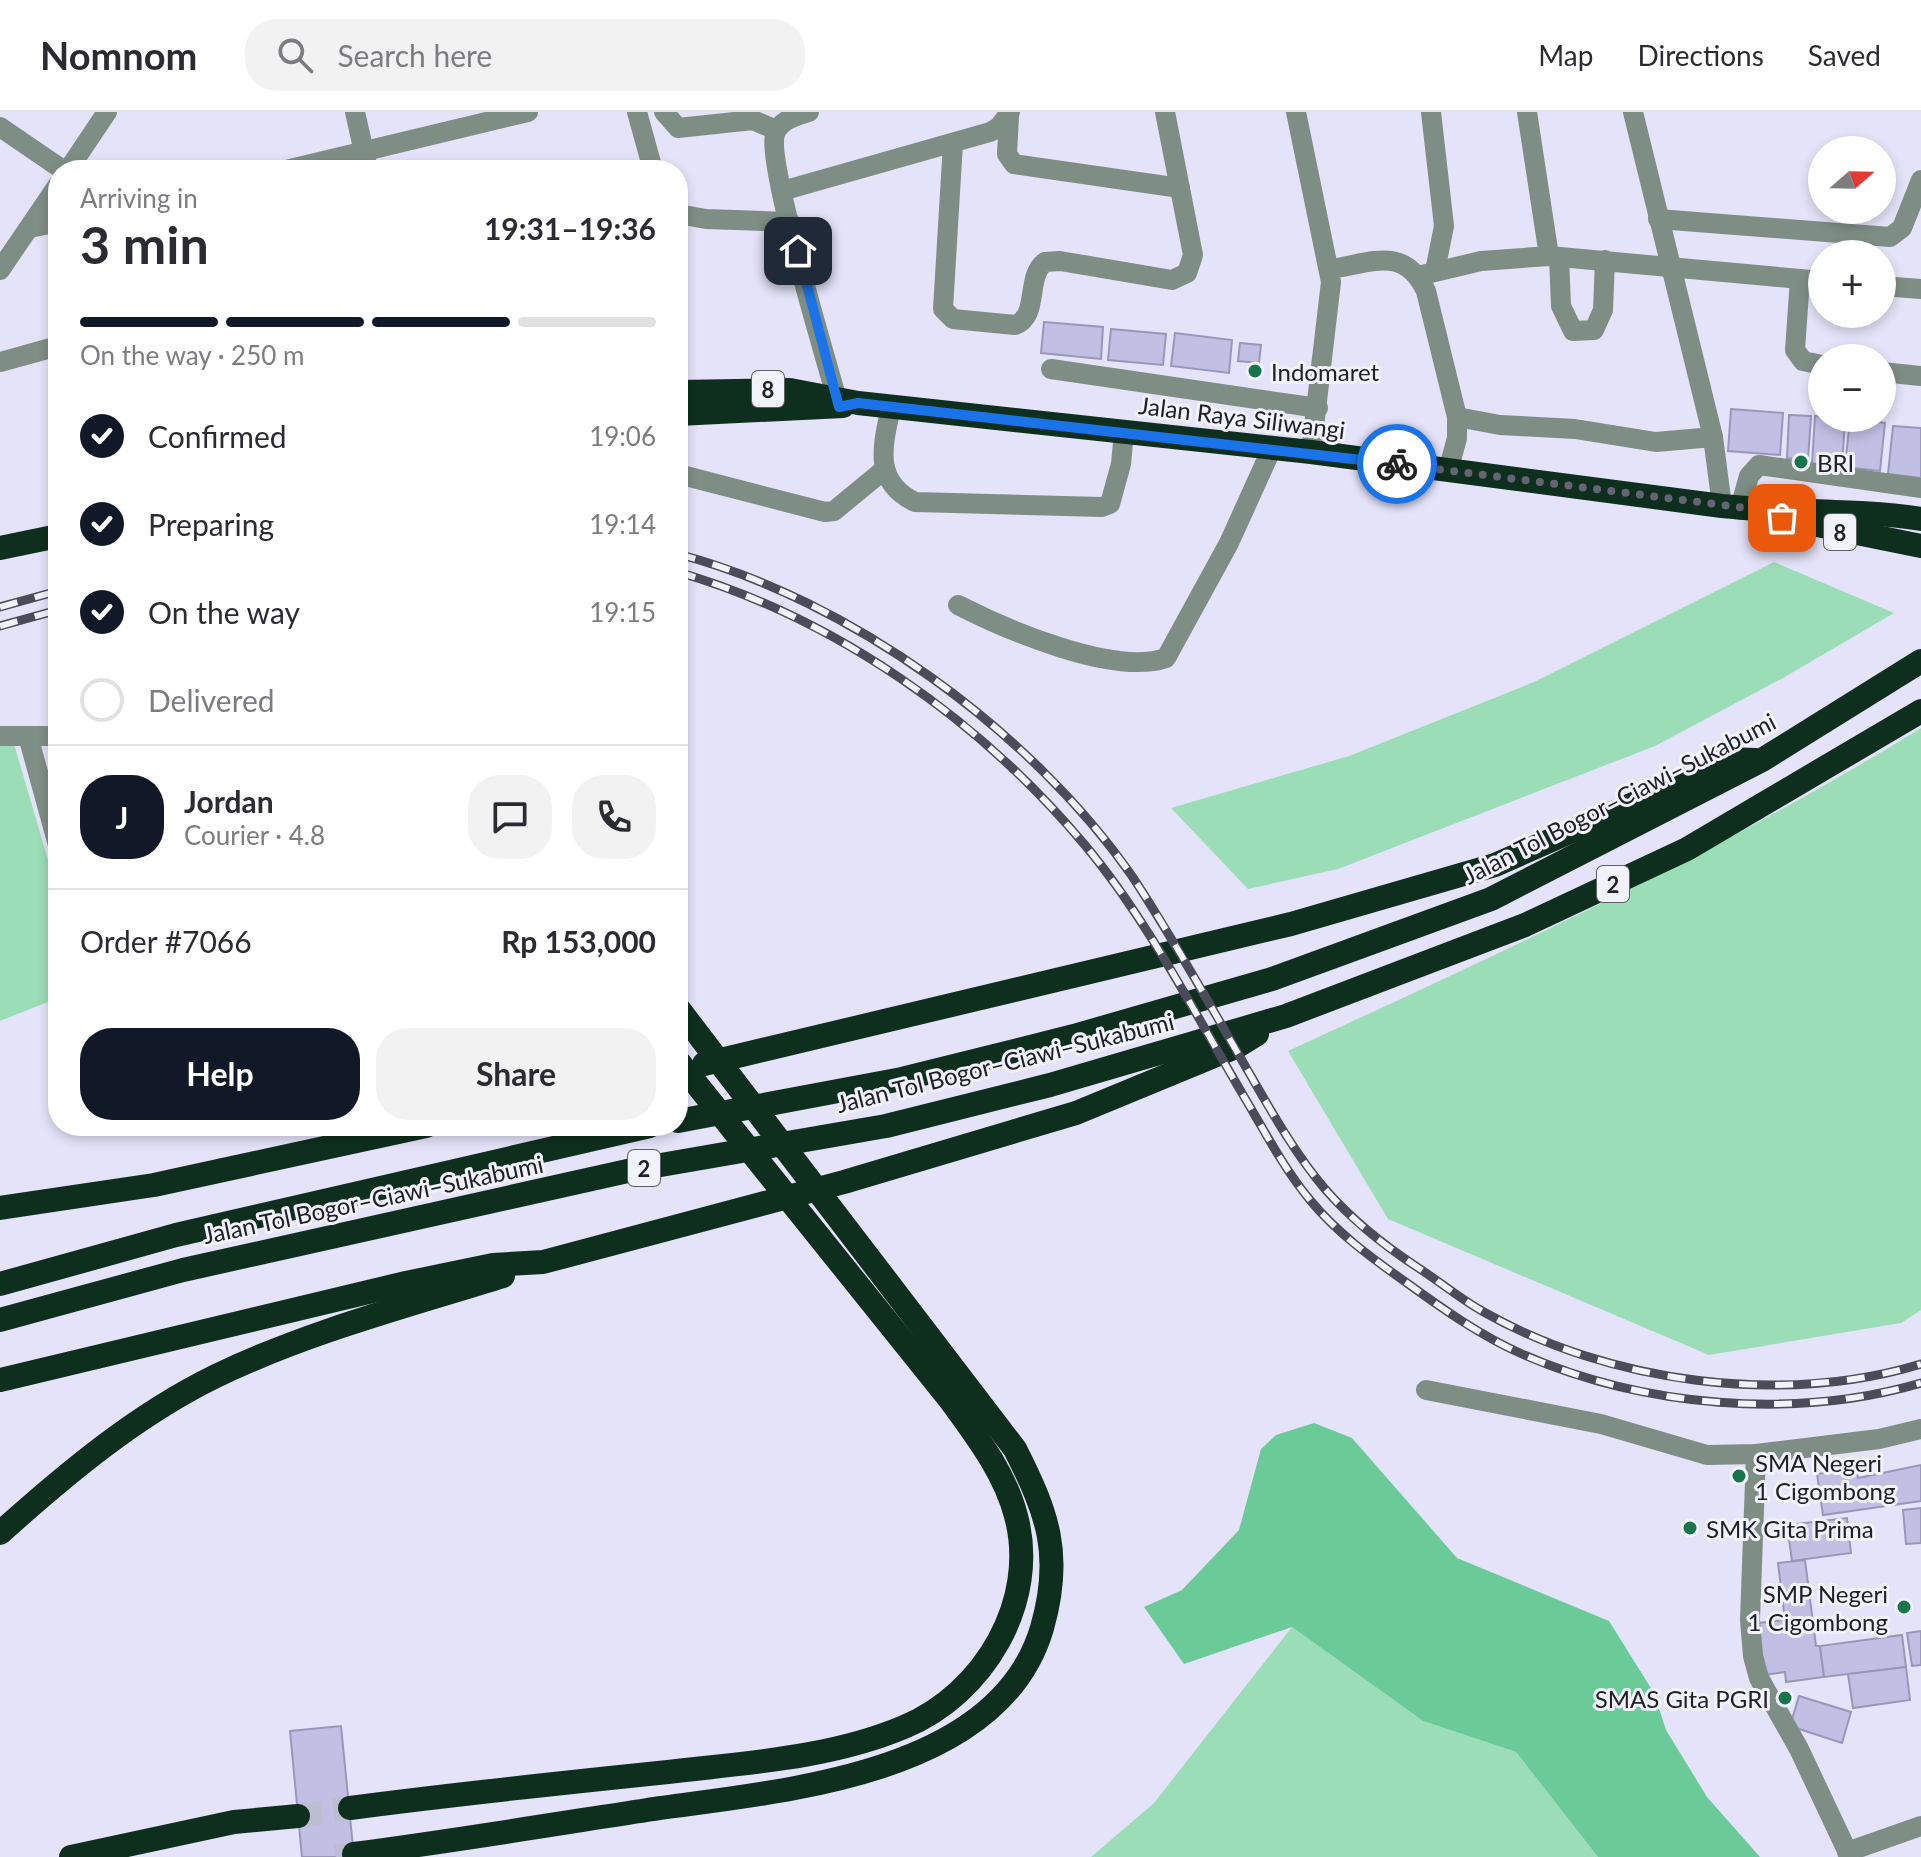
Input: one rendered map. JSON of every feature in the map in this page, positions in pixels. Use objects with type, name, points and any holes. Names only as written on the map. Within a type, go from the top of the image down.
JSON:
[{"type":"highway","name":"Jalan Raya Siliwangi","points":[[688,392],[753,389],[844,402],[1311,452],[1742,508],[1823,509],[1921,519]]},
{"type":"highway","name":"Jalan Raya Siliwangi","points":[[688,413],[844,402]]},
{"type":"highway","name":"Jalan Raya Siliwangi","points":[[1742,508],[1798,523],[1921,546]]},
{"type":"highway","points":[[0,548],[48,538]]},
{"type":"highway","name":"Jalan Tol Bogor–Ciawi–Sukabumi","points":[[688,1119],[902,1079],[1074,1036],[1272,979],[1491,899],[1762,760],[1921,661]]},
{"type":"highway","name":"Jalan Tol Bogor–Ciawi–Sukabumi","points":[[0,1320],[183,1270],[617,1174],[886,1126],[1050,1085],[1286,1016],[1525,925],[1687,849],[1921,711]]},
{"type":"highway","points":[[688,1069],[1291,924],[1495,865],[1727,759],[1762,760]]},
{"type":"highway","points":[[0,1533],[69,1471],[145,1418],[214,1377],[301,1340],[418,1305],[543,1262],[829,1187],[1076,1113],[1236,1047],[1286,1016]]},
{"type":"highway","points":[[354,1854],[758,1793],[864,1771],[929,1750],[976,1723],[1019,1679],[1038,1643],[1051,1597],[1052,1551],[1042,1504],[1015,1449],[688,1021]]},
{"type":"highway","points":[[350,1808],[761,1761],[852,1743],[906,1727],[949,1700],[983,1667],[1006,1630],[1019,1591],[1021,1552],[1017,1518],[1008,1492],[975,1435],[688,1074]]},
{"type":"highway","points":[[3,1209],[154,1185],[380,1136]]},
{"type":"highway","name":"Jalan Tol Bogor–Ciawi–Sukabumi","points":[[0,1284],[176,1235],[607,1136]]},
{"type":"highway","points":[[0,1380],[420,1280],[493,1265],[543,1262]]},
{"type":"highway","points":[[71,1857],[234,1822],[298,1816]]},
{"type":"street","points":[[73,160],[107,112]]},
{"type":"street","points":[[355,112],[366,160]]},
{"type":"street","points":[[369,160],[528,112]]},
{"type":"street","points":[[637,112],[650,160]]},
{"type":"street","points":[[664,112],[678,128],[753,120],[776,130]]},
{"type":"street","points":[[809,112],[787,120],[776,130],[773,144],[790,222],[844,402]]},
{"type":"street","points":[[953,143],[943,309],[949,317],[1005,326],[1022,323],[1038,270],[1052,260],[1163,280],[1183,277],[1191,268],[1193,255],[1165,112]]},
{"type":"street","points":[[1296,112],[1330,269],[1331,296],[1311,452]]},
{"type":"street","points":[[1431,112],[1444,226],[1426,273],[1426,291],[1457,417],[1457,438],[1448,471]]},
{"type":"street","points":[[1527,112],[1563,317],[1573,331],[1582,333],[1594,330],[1601,319],[1605,260]]},
{"type":"street","points":[[1633,112],[1713,437],[1742,508]]},
{"type":"street","points":[[782,191],[995,129],[1009,114]]},
{"type":"street","points":[[1009,114],[1007,154],[1014,164],[1180,188]]},
{"type":"street","points":[[0,127],[51,160]]},
{"type":"street","points":[[1658,219],[1890,237],[1902,228],[1921,180]]},
{"type":"street","points":[[0,270],[48,200]]},
{"type":"street","points":[[688,216],[790,222]]},
{"type":"street","points":[[30,228],[48,224]]},
{"type":"street","points":[[1330,269],[1394,261],[1426,273],[1501,258],[1554,256],[1671,270],[1808,280]]},
{"type":"street","points":[[1800,279],[1795,350],[1803,361],[1808,362]]},
{"type":"street","points":[[1896,287],[1921,289]]},
{"type":"street","points":[[0,362],[48,349]]},
{"type":"street","points":[[1051,369],[1318,408]]},
{"type":"street","points":[[1896,373],[1921,376]]},
{"type":"street","points":[[891,407],[884,439],[885,469],[899,494],[915,502],[1094,509],[1110,504],[1115,491],[1124,432]]},
{"type":"street","points":[[1457,417],[1500,425],[1575,429],[1656,442],[1713,437]]},
{"type":"street","points":[[958,605],[1045,640],[1109,660],[1139,663],[1166,658],[1229,543],[1272,448]]},
{"type":"street","points":[[1742,508],[1749,476],[1759,465],[1921,488]]},
{"type":"street","points":[[688,477],[825,512],[834,511],[885,469]]},
{"type":"street","points":[[0,736],[48,736]]},
{"type":"street","points":[[28,736],[48,809]]},
{"type":"street","points":[[1426,1390],[1601,1424],[1707,1455],[1756,1454],[1879,1439],[1921,1429]]},
{"type":"street","points":[[1756,1454],[1750,1620],[1753,1656],[1759,1678],[1799,1749],[1849,1854],[1921,1826]]},
{"type":"green space","points":[[1774,562],[1894,613],[1783,678],[1655,746],[1338,869],[1248,889],[1171,808],[1349,756],[1534,682]]},
{"type":"green space","points":[[1921,728],[1921,1310],[1901,1323],[1709,1355],[1388,1219],[1288,1051],[1530,938],[1689,859],[1845,774]]},
{"type":"green space","points":[[14,744],[48,860],[48,1002],[0,1021],[0,746]]},
{"type":"green space","points":[[1314,1423],[1352,1438],[1457,1558],[1609,1621],[1654,1693],[1666,1730],[1707,1797],[1760,1857],[1598,1857],[1516,1752],[1423,1721],[1292,1627],[1184,1664],[1144,1607],[1182,1590],[1239,1530],[1261,1449],[1276,1435]]},
{"type":"green space","points":[[1292,1627],[1423,1721],[1516,1752],[1598,1857],[1091,1857],[1154,1803]]},
{"type":"building","points":[[1044,322],[1103,327],[1101,359],[1041,353]]},
{"type":"building","points":[[1111,329],[1166,334],[1163,365],[1108,360]]},
{"type":"building","points":[[1175,333],[1232,340],[1229,373],[1171,366]]},
{"type":"building","points":[[1240,343],[1261,345],[1259,363],[1238,361]]},
{"type":"building","points":[[1731,409],[1783,413],[1780,455],[1728,451]]},
{"type":"building","points":[[1789,415],[1808,416],[1808,459],[1787,458]]},
{"type":"building","points":[[1896,426],[1921,428],[1921,478],[1888,474],[1892,432],[1896,432]]},
{"type":"building","points":[[1814,432],[1844,432],[1842,468],[1812,465]]},
{"type":"building","points":[[1849,432],[1884,432],[1880,471],[1845,467]]},
{"type":"building","points":[[1921,1465],[1921,1501],[1823,1515],[1817,1474],[1856,1468],[1858,1478]]},
{"type":"building","points":[[1921,1508],[1921,1543],[1906,1544],[1903,1510]]},
{"type":"building","points":[[1847,1518],[1851,1553],[1792,1561],[1787,1525]]},
{"type":"building","points":[[1805,1560],[1816,1646],[1820,1646],[1824,1677],[1786,1682],[1785,1672],[1764,1675],[1758,1623],[1785,1620],[1778,1563]]},
{"type":"building","points":[[1921,1631],[1921,1665],[1912,1666],[1907,1633]]},
{"type":"building","points":[[1902,1635],[1906,1667],[1824,1677],[1820,1646]]},
{"type":"building","points":[[1906,1667],[1910,1700],[1853,1708],[1848,1674]]},
{"type":"building","points":[[1799,1696],[1851,1712],[1842,1743],[1790,1726]]},
{"type":"building","points":[[341,1726],[354,1857],[302,1857],[290,1731]]},
{"type":"tunnel","points":[[298,1816],[350,1808]]},
{"type":"tunnel","points":[[336,1857],[354,1854]]},
{"type":"railway","points":[[688,557],[742,575],[807,603],[870,637],[989,722],[1042,771],[1091,822],[1132,876],[1280,1125],[1313,1174],[1368,1231],[1465,1301],[1531,1336],[1584,1356],[1697,1380],[1754,1385],[1811,1384],[1867,1377],[1921,1364]]},
{"type":"railway","points":[[688,575],[793,616],[848,645],[951,715],[1043,798],[1084,844],[1129,904],[1170,968],[1276,1152],[1310,1200],[1356,1245],[1463,1322],[1507,1347],[1569,1372],[1668,1396],[1719,1402],[1822,1402],[1872,1395],[1921,1383]]},
{"type":"railway","points":[[0,607],[48,594]]},
{"type":"railway","points":[[0,626],[48,613]]},
{"type":"way so far","points":[[1397,464],[1762,510],[1782,518]]},
{"type":"place","name":"Indomaret","points":[[1255,371]]},
{"type":"place","name":"BRI","points":[[1801,462]]},
{"type":"place","name":"SMA Negeri 1 Cigombong","points":[[1739,1476]]},
{"type":"place","name":"SMK Gita Prima","points":[[1690,1528]]},
{"type":"place","name":"SMP Negeri 1 Cigombong","points":[[1904,1607]]},
{"type":"place","name":"SMAS Gita PGRI","points":[[1785,1698]]},
{"type":"route","points":[[798,251],[839,407],[858,403],[1397,464]]}]
